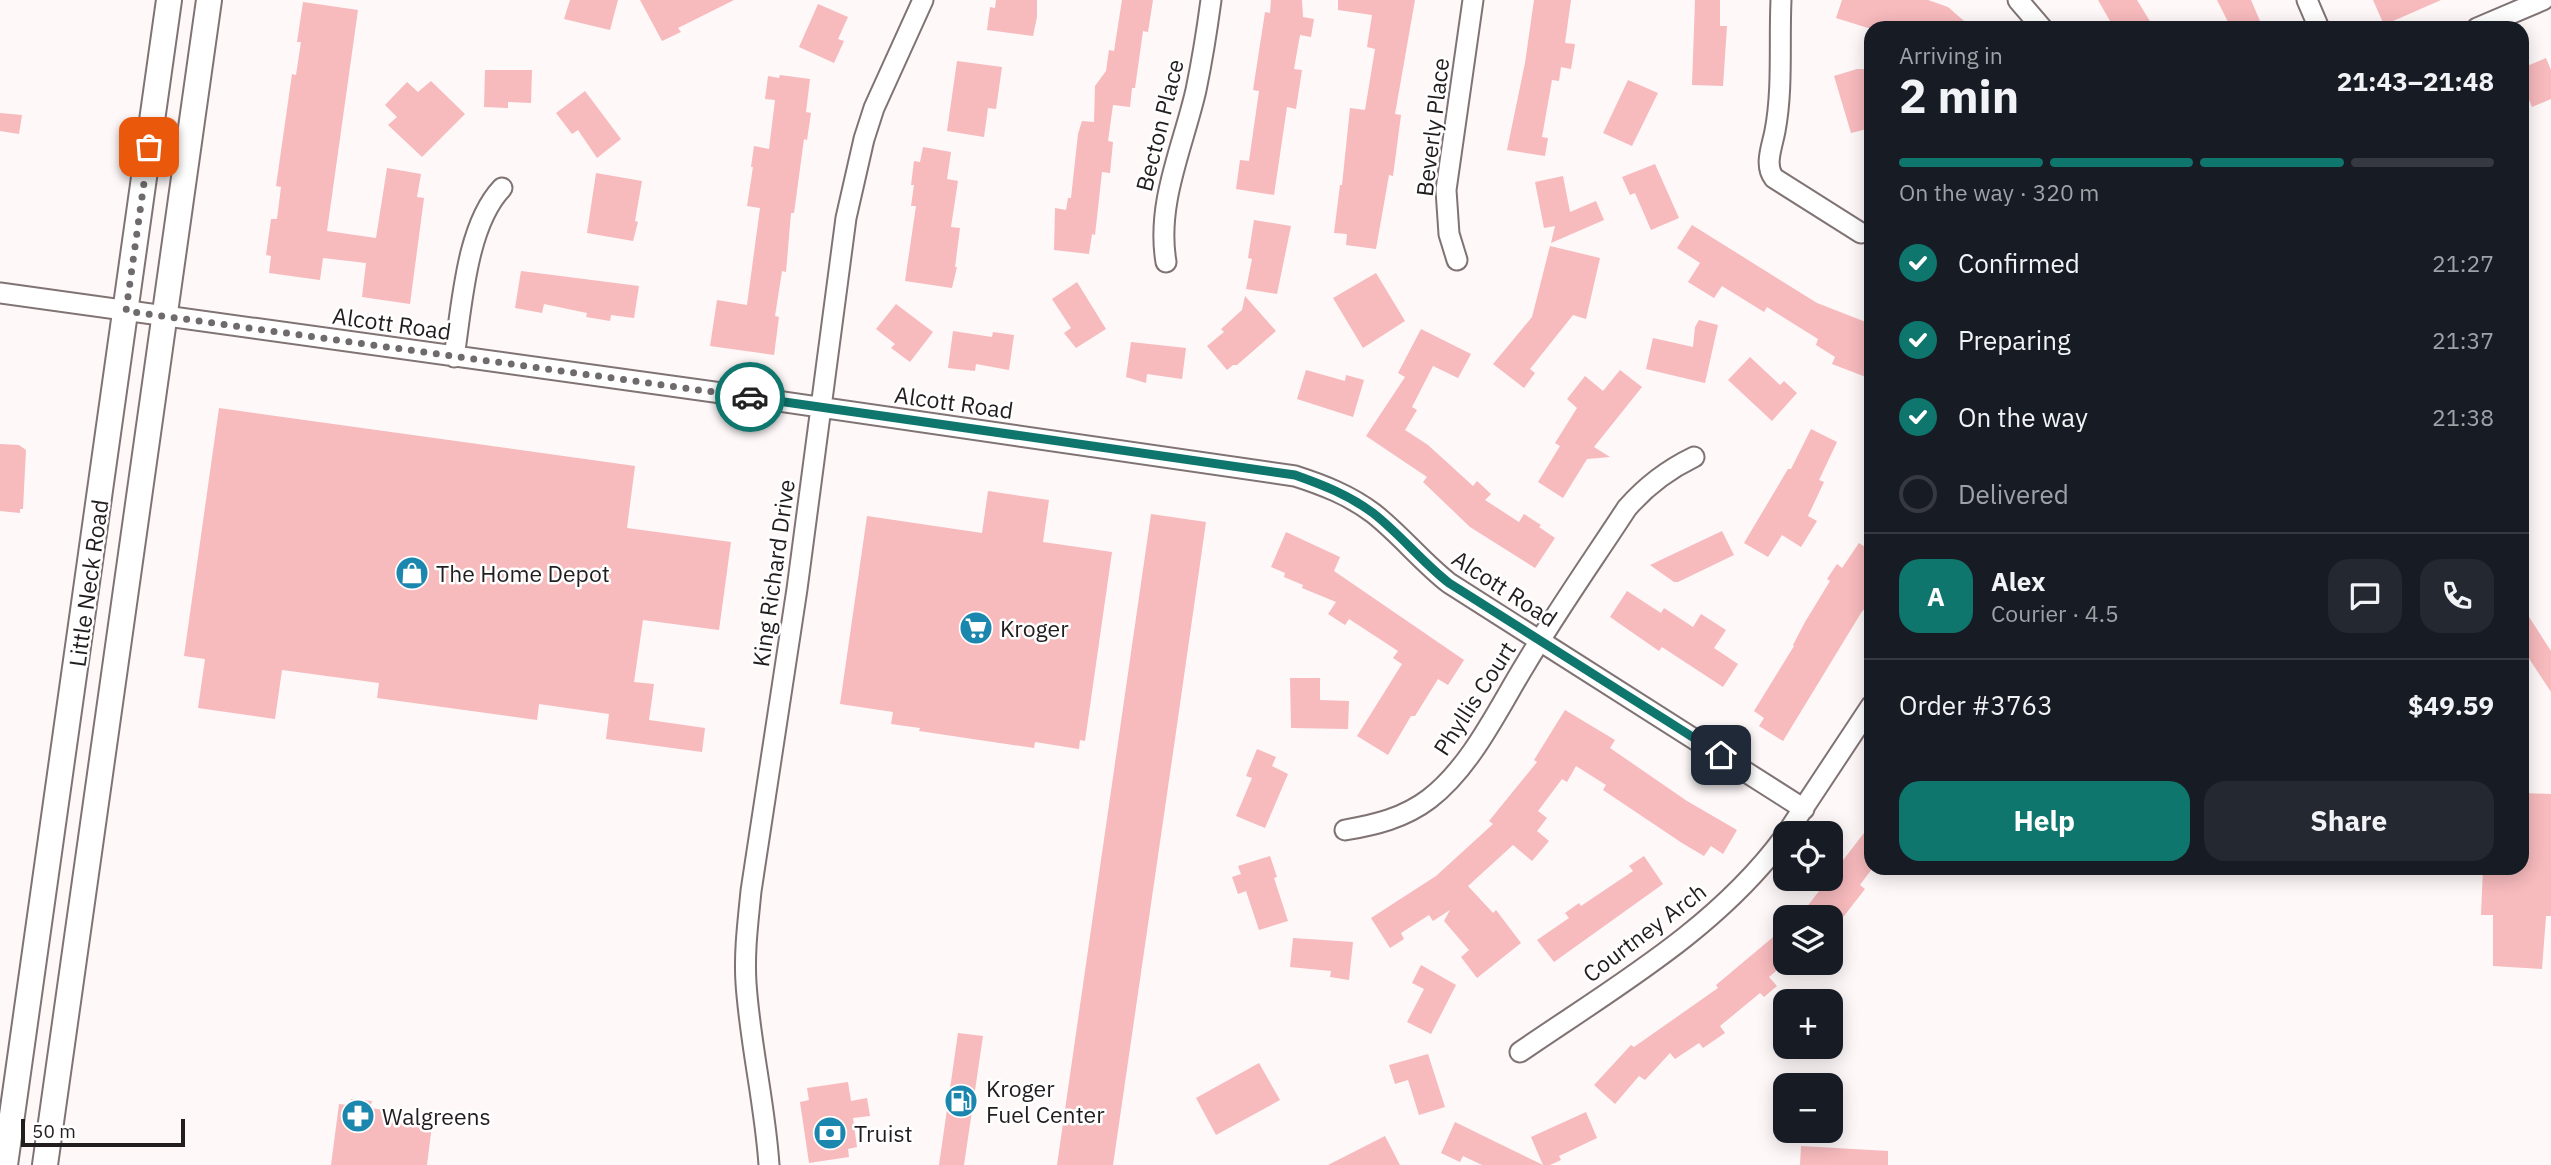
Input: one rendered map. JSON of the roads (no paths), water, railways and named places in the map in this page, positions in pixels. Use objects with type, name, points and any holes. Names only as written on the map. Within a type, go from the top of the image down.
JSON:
[{"type":"street","name":"Little Neck Road","points":[[5,1165],[169,0]]},
{"type":"street","name":"Little Neck Road","points":[[45,1165],[208,0]]},
{"type":"street","name":"King Richard Drive","points":[[769,1165],[746,983],[747,932],[846,218],[863,139],[874,108],[923,0]]},
{"type":"street","name":"Becton Place","points":[[1166,262],[1162,242],[1164,210],[1196,89],[1211,0]]},
{"type":"street","name":"Beverly Place","points":[[1457,260],[1449,234],[1446,190],[1474,0]]},
{"type":"street","points":[[1782,0],[1777,122],[1768,164],[1770,173],[1861,233]]},
{"type":"street","points":[[2018,0],[2036,21]]},
{"type":"street","points":[[2307,0],[2316,21]]},
{"type":"street","points":[[2494,21],[2543,0]]},
{"type":"street","points":[[454,357],[474,236],[483,214],[502,188]]},
{"type":"street","name":"Alcott Road","points":[[0,293],[1295,475],[1348,496],[1375,514],[1426,565],[1449,583],[1804,809]]},
{"type":"street","name":"Phyllis Court","points":[[1345,830],[1378,824],[1405,814],[1429,799],[1454,775],[1627,508],[1646,487],[1668,470],[1694,457]]},
{"type":"street","name":"Courtney Arch","points":[[1795,821],[1864,717]]},
{"type":"street","name":"Courtney Arch","points":[[1520,1052],[1693,931],[1733,894],[1773,849]]},
{"type":"place","name":"The Home Depot","points":[[412,573]]},
{"type":"place","name":"Kroger","points":[[976,628]]},
{"type":"place","name":"Kroger Fuel Center","points":[[961,1101]]},
{"type":"place","name":"Walgreens","points":[[358,1116]]},
{"type":"place","name":"Truist","points":[[830,1133]]}]
